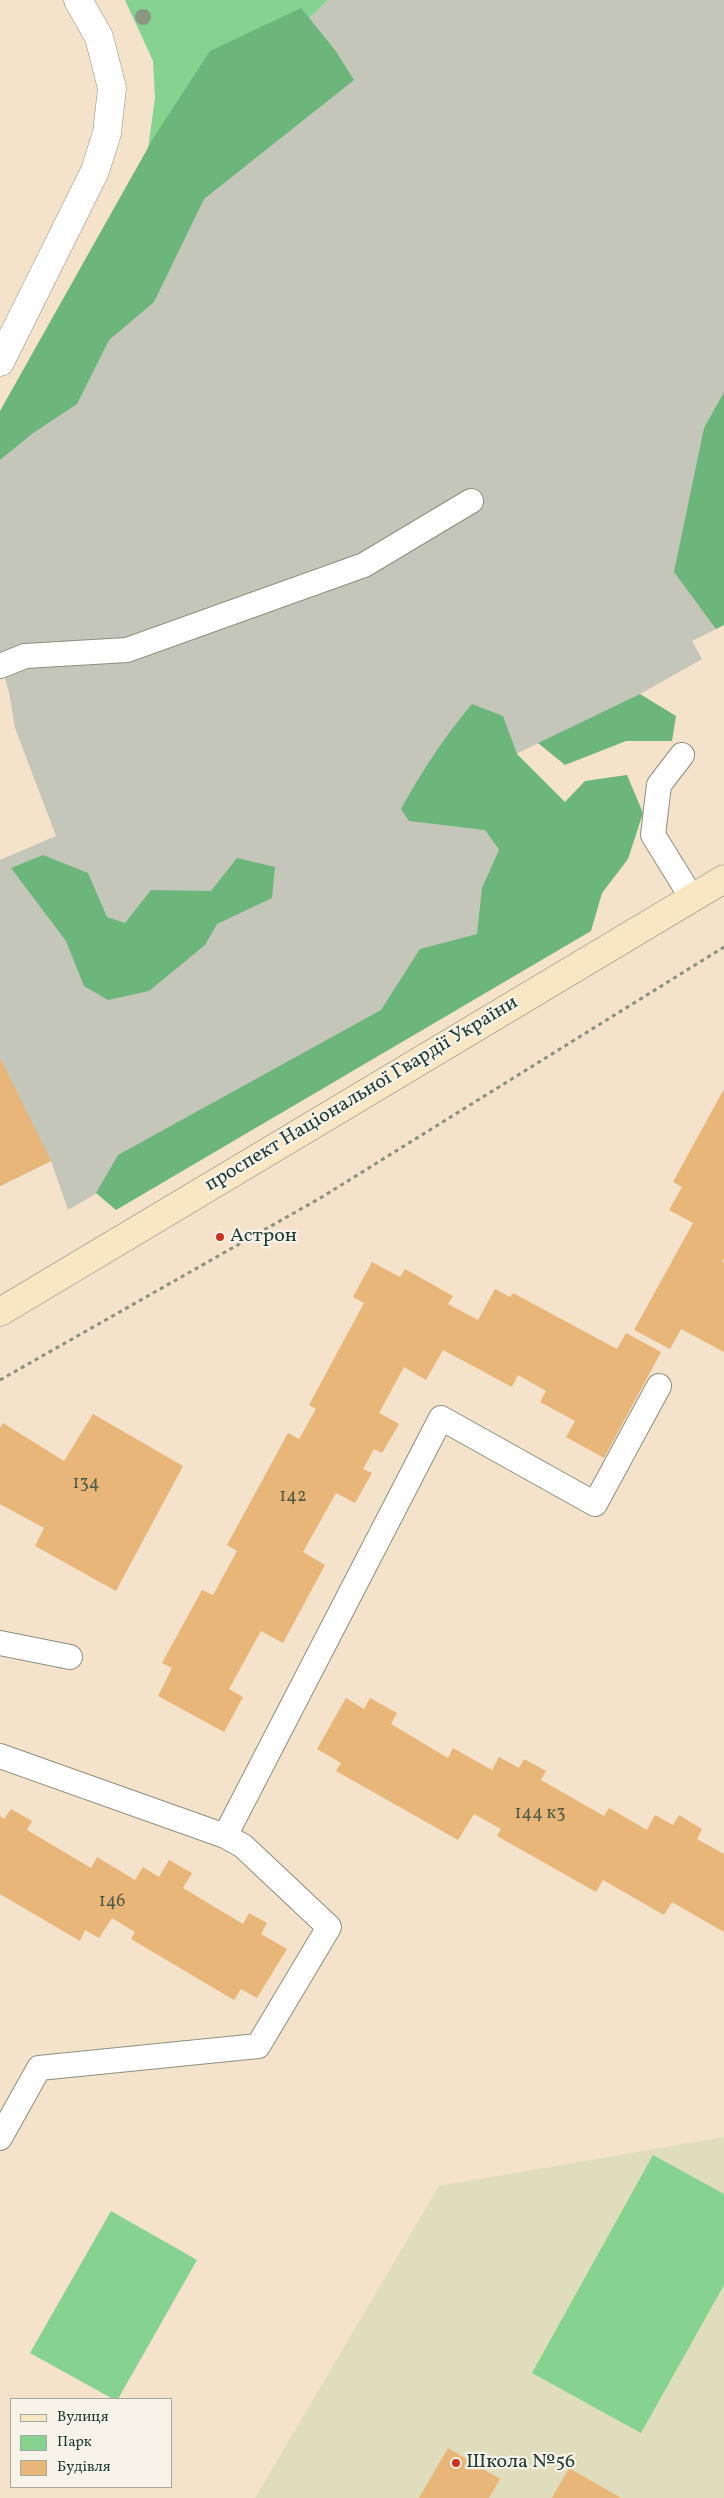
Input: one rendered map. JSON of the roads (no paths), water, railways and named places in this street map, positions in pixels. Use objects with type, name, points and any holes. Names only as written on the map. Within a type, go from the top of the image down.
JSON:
[{"type":"street","points":[[0,362],[95,171],[107,133],[112,88],[99,37],[78,0]]},
{"type":"street","name":"проспект Національної Гвардії України","points":[[0,1312],[724,879]]},
{"type":"lane","points":[[0,666],[25,656],[127,650],[364,565],[470,501]]},
{"type":"lane","points":[[682,754],[659,785],[653,836],[692,898]]},
{"type":"lane","points":[[224,1836],[441,1418],[595,1504],[659,1386]]},
{"type":"lane","points":[[0,1643],[70,1657]]},
{"type":"lane","points":[[0,1756],[224,1836],[244,1846],[329,1928],[258,2046],[39,2068],[0,2138]]},
{"type":"place","name":"Астрон","points":[[220,1237]]},
{"type":"place","name":"Школа №56","points":[[456,2463]]}]
